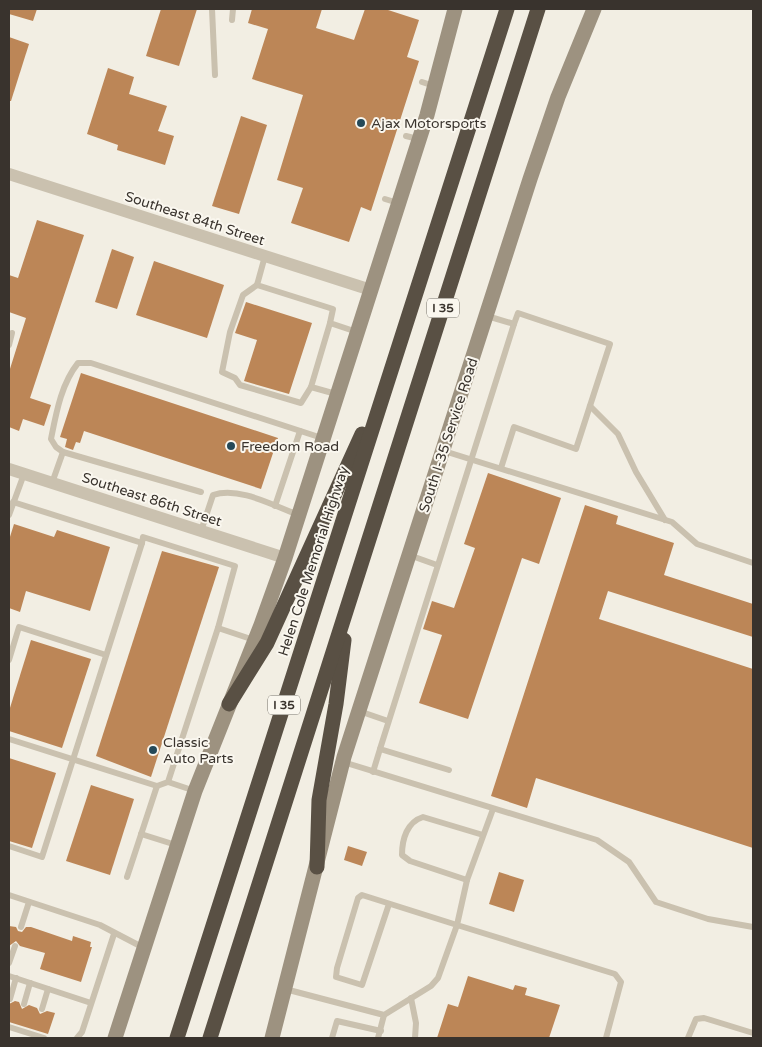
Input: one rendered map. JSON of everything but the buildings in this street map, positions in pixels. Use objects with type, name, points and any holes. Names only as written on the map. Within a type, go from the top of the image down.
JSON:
[{"type":"highway","name":"Helen Cole Memorial Highway","points":[[177,1038],[507,9]]},
{"type":"highway","name":"I 35","points":[[210,1038],[538,9]]},
{"type":"highway","points":[[229,704],[267,642],[391,372]]},
{"type":"highway","points":[[317,867],[319,800],[336,704],[348,607]]},
{"type":"main road","name":"South I-35 Service Road","points":[[272,1038],[343,762],[359,710],[558,97],[594,9]]},
{"type":"main road","points":[[115,1038],[195,791],[255,640],[285,558],[371,290],[392,201],[452,10]]},
{"type":"street","name":"Southeast 84th Street","points":[[9,174],[371,290]]},
{"type":"street","name":"Southeast 86th Street","points":[[9,469],[285,558]]},
{"type":"lane","points":[[212,9],[214,75]]},
{"type":"lane","points":[[232,20],[233,9]]},
{"type":"lane","points":[[257,285],[333,309],[310,387],[301,403],[240,385],[235,378],[222,372],[230,332],[242,295],[257,285],[265,256]]},
{"type":"lane","points":[[373,772],[470,459],[518,312],[610,344],[576,449],[514,427],[501,468]]},
{"type":"lane","points":[[486,315],[514,324]]},
{"type":"lane","points":[[330,323],[358,332]]},
{"type":"lane","points":[[9,345],[12,333]]},
{"type":"lane","points":[[201,492],[64,452],[56,447],[51,440],[68,374],[78,363],[91,363],[324,439]]},
{"type":"lane","points":[[310,387],[338,395]]},
{"type":"lane","points":[[590,406],[618,434],[636,472],[665,520]]},
{"type":"lane","points":[[275,506],[300,431]]},
{"type":"lane","points":[[443,450],[672,522],[698,544],[753,563]]},
{"type":"lane","points":[[52,483],[64,452]]},
{"type":"lane","points":[[9,515],[24,474]]},
{"type":"lane","points":[[201,531],[213,495],[224,491],[299,515]]},
{"type":"lane","points":[[13,502],[142,542]]},
{"type":"lane","points":[[9,846],[42,857],[143,537],[235,566],[218,628],[168,782]]},
{"type":"lane","points":[[409,555],[437,565]]},
{"type":"lane","points":[[9,660],[19,627],[106,654]]},
{"type":"lane","points":[[218,628],[255,640]]},
{"type":"lane","points":[[359,710],[388,721]]},
{"type":"lane","points":[[9,739],[157,786],[168,782],[195,791]]},
{"type":"lane","points":[[380,749],[449,770]]},
{"type":"lane","points":[[343,762],[493,810],[597,840],[629,862],[656,902],[708,919],[753,928]]},
{"type":"lane","points":[[127,877],[157,786]]},
{"type":"lane","points":[[285,989],[384,1015],[431,986],[438,978],[457,925],[468,880],[493,810]]},
{"type":"lane","points":[[468,880],[410,861],[402,856],[402,847],[409,826],[415,820],[423,817],[484,835]]},
{"type":"lane","points":[[141,834],[176,845]]},
{"type":"lane","points":[[9,895],[100,925],[144,948]]},
{"type":"lane","points":[[389,904],[362,985],[336,977],[358,898],[362,895],[616,974],[621,982],[606,1038]]},
{"type":"lane","points":[[21,927],[30,902]]},
{"type":"lane","points":[[77,1038],[82,1032],[114,934]]},
{"type":"lane","points":[[9,963],[15,946]]},
{"type":"lane","points":[[10,999],[12,977],[91,1003]]},
{"type":"lane","points":[[24,1004],[30,983]]},
{"type":"lane","points":[[42,1009],[48,989]]},
{"type":"lane","points":[[411,998],[416,1023],[415,1038]]},
{"type":"lane","points":[[378,1038],[384,1015]]},
{"type":"lane","points":[[688,1038],[696,1019],[704,1018],[753,1033]]},
{"type":"lane","points":[[332,1038],[337,1020],[381,1031]]},
{"type":"lane","points":[[9,1027],[17,1027],[34,1032],[44,1038]]},
{"type":"place","name":"Ajax Motorsports","points":[[361,123]]},
{"type":"place","name":"Freedom Road","points":[[231,446]]},
{"type":"place","name":"Classic Auto Parts","points":[[153,750]]}]
